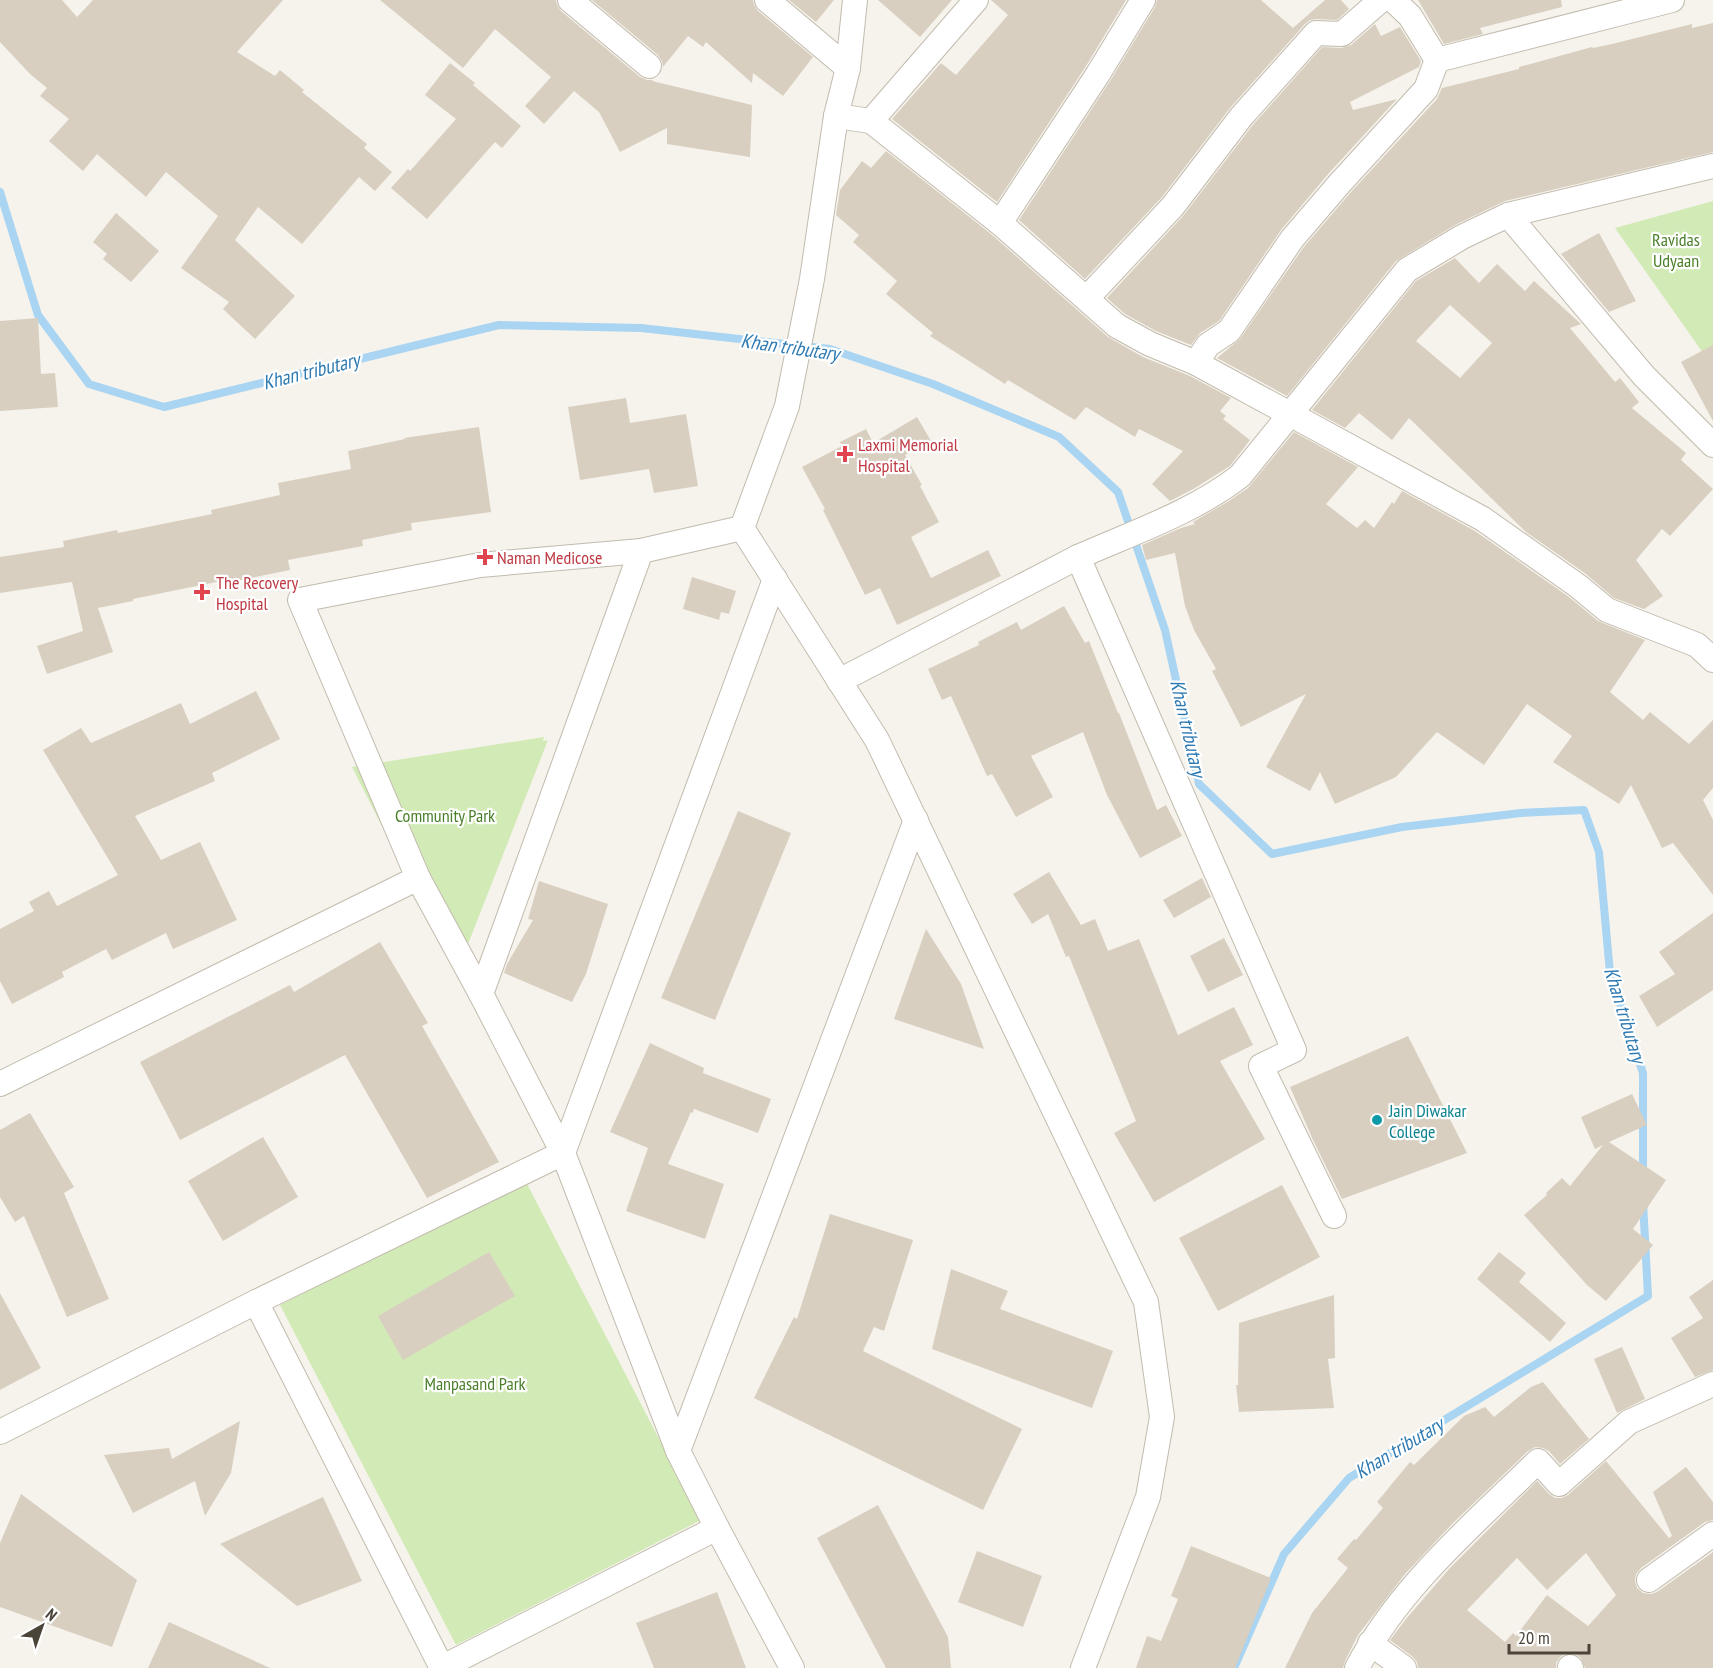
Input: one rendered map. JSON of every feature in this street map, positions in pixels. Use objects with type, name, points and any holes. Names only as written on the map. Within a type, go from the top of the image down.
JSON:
[{"type":"street","points":[[570,0],[649,66]]},
{"type":"street","points":[[767,0],[848,68]]},
{"type":"street","points":[[742,528],[787,406],[812,279],[836,116],[848,68],[855,0]]},
{"type":"street","points":[[871,121],[976,0]]},
{"type":"street","points":[[1000,224],[1098,74],[1143,0]]},
{"type":"street","points":[[1087,298],[1173,206],[1241,117],[1316,33],[1342,34],[1380,0]]},
{"type":"street","points":[[1393,0],[1410,16],[1437,60]]},
{"type":"street","points":[[1437,60],[1672,0]]},
{"type":"street","points":[[1196,363],[1208,345],[1229,331],[1292,239],[1426,89],[1437,60]]},
{"type":"street","points":[[836,116],[871,121],[1000,224],[1118,326],[1150,345],[1196,363],[1483,519],[1578,586],[1607,610],[1697,645],[1713,660]]},
{"type":"street","points":[[839,681],[1088,553],[1222,490],[1240,477],[1407,270],[1462,237],[1508,215],[1713,166]]},
{"type":"street","points":[[1508,215],[1644,376],[1713,445]]},
{"type":"street","points":[[742,528],[641,551],[480,565],[300,600],[418,878],[481,994],[562,1153],[678,1451],[792,1668]]},
{"type":"street","points":[[742,528],[877,740],[1146,1302],[1162,1417],[1148,1497],[1083,1668]]},
{"type":"street","points":[[481,994],[641,551]]},
{"type":"street","points":[[1088,553],[1294,1050],[1261,1066],[1334,1216]]},
{"type":"street","points":[[0,1432],[256,1302],[562,1153],[775,579]]},
{"type":"street","points":[[678,1451],[916,820]]},
{"type":"street","points":[[0,1084],[418,878]]},
{"type":"street","points":[[256,1302],[442,1668],[717,1528]]},
{"type":"street","points":[[1357,1668],[1370,1643],[1423,1574],[1538,1461],[1559,1484],[1629,1422],[1713,1384]]},
{"type":"street","points":[[1649,1580],[1713,1534]]},
{"type":"street","points":[[1370,1643],[1404,1668]]},
{"type":"green space","name":"Ravidas Udyaan","points":[[1713,201],[1713,367],[1615,228]]},
{"type":"green space","name":"Community Park","points":[[544,737],[543,741],[548,740],[468,944],[464,938],[453,967],[352,767]]},
{"type":"green space","name":"Manpasand Park","points":[[525,1180],[701,1520],[456,1645],[280,1305]]},
{"type":"building","points":[[0,0],[62,0],[77,17],[93,0],[283,0],[237,52],[275,76],[280,70],[304,90],[302,92],[367,144],[364,148],[392,172],[375,191],[359,177],[302,244],[258,207],[235,240],[295,296],[255,339],[223,309],[229,302],[181,268],[218,216],[166,172],[146,197],[97,154],[83,171],[49,141],[69,119],[40,96],[47,88],[30,74],[0,42]]},
{"type":"building","points":[[380,0],[556,0],[561,11],[640,77],[752,105],[750,157],[667,144],[667,128],[620,152],[599,112],[574,91],[544,124],[525,106],[551,77],[495,29],[463,68]]},
{"type":"building","points":[[592,0],[753,0],[758,11],[813,57],[783,96],[753,73],[752,83],[706,42],[703,47],[688,36],[663,67],[658,55]]},
{"type":"building","points":[[789,0],[834,0],[816,22]]},
{"type":"building","points":[[878,0],[952,0],[920,37]]},
{"type":"building","points":[[991,0],[1126,0],[1086,66],[997,202],[892,119],[941,63],[956,75],[1008,15]]},
{"type":"building","points":[[1157,0],[1261,0],[1293,28],[1325,0],[1341,0],[1349,9],[1337,20],[1316,19],[1305,24],[1230,108],[1162,197],[1085,279],[1019,220],[1110,81]]},
{"type":"building","points":[[1418,0],[1561,0],[1562,7],[1480,28],[1483,34],[1444,44]]},
{"type":"building","points":[[1713,23],[1713,152],[1505,201],[1455,225],[1396,261],[1287,396],[1217,358],[1240,339],[1303,248],[1437,99],[1442,88],[1519,69],[1519,67],[1592,47],[1692,24],[1692,28]]},
{"type":"building","points":[[1375,24],[1381,36],[1400,27],[1421,61],[1419,67],[1350,102],[1353,110],[1397,99],[1329,173],[1281,230],[1219,321],[1200,333],[1191,345],[1156,331],[1125,314],[1107,298],[1183,216],[1252,126],[1322,47],[1341,48],[1351,45]]},
{"type":"building","points":[[450,63],[521,126],[502,148],[495,142],[427,219],[391,188],[408,169],[410,171],[456,119],[425,95]]},
{"type":"building","points":[[886,151],[991,234],[1108,337],[1143,357],[1190,376],[1231,398],[1220,411],[1226,416],[1223,419],[1250,440],[1230,466],[1170,501],[1152,484],[1183,451],[1139,429],[1135,437],[1086,407],[1075,420],[1008,380],[1005,384],[930,336],[933,333],[886,294],[897,281],[853,242],[859,235],[836,215],[840,190],[862,161],[871,168]]},
{"type":"building","points":[[116,213],[159,251],[131,282],[103,259],[107,254],[93,242]]},
{"type":"building","points":[[1599,233],[1636,301],[1609,312],[1561,254]]},
{"type":"building","points":[[1455,258],[1479,283],[1497,264],[1525,291],[1534,281],[1581,324],[1570,328],[1615,382],[1620,378],[1639,402],[1632,408],[1686,453],[1681,460],[1713,489],[1670,536],[1662,529],[1636,560],[1663,596],[1644,609],[1614,598],[1586,574],[1526,532],[1409,418],[1392,440],[1359,413],[1345,428],[1312,410],[1416,281]],"holes":[[[1450,305],[1492,343],[1460,378],[1416,341]]]},
{"type":"building","points":[[38,318],[41,374],[55,373],[58,407],[0,411],[0,321]]},
{"type":"building","points":[[1713,345],[1713,421],[1681,362]]},
{"type":"building","points":[[626,398],[630,423],[686,414],[698,486],[654,493],[649,469],[580,480],[568,407]]},
{"type":"building","points":[[917,417],[931,441],[905,455],[939,522],[911,537],[931,578],[988,550],[1001,576],[897,625],[880,588],[865,595],[823,510],[825,509],[802,467],[842,446],[840,442],[866,429],[873,443]]},
{"type":"building","points":[[479,427],[491,512],[411,523],[412,530],[362,540],[363,546],[288,560],[290,570],[226,583],[226,580],[98,608],[113,652],[47,674],[37,646],[83,631],[72,582],[0,593],[0,557],[64,547],[63,541],[117,530],[118,533],[212,514],[211,510],[280,495],[278,483],[351,469],[348,451],[404,438]]},
{"type":"building","points":[[1294,432],[1358,467],[1326,504],[1357,528],[1365,520],[1374,528],[1402,491],[1475,531],[1569,597],[1598,621],[1645,640],[1610,692],[1643,720],[1650,712],[1689,744],[1713,720],[1713,788],[1703,800],[1713,820],[1713,895],[1673,843],[1662,848],[1631,785],[1619,804],[1553,762],[1572,736],[1527,704],[1484,765],[1437,732],[1396,777],[1335,804],[1320,772],[1310,791],[1266,767],[1306,694],[1241,727],[1212,671],[1216,669],[1194,630],[1185,606],[1175,553],[1146,560],[1142,545],[1195,524],[1193,522],[1248,488]]},
{"type":"building","points":[[692,577],[736,591],[729,614],[721,612],[719,620],[683,609]]},
{"type":"building","points":[[1064,606],[1085,643],[1089,641],[1157,810],[1166,805],[1182,836],[1140,858],[1107,795],[1083,732],[1031,756],[1053,797],[1016,817],[992,774],[987,776],[951,696],[942,700],[928,669],[979,645],[978,642],[1017,622],[1021,630]]},
{"type":"building","points":[[256,691],[280,739],[212,773],[215,781],[135,816],[161,860],[200,842],[237,920],[173,949],[166,933],[112,960],[106,949],[62,972],[64,977],[12,1004],[0,981],[0,929],[34,911],[29,902],[49,891],[57,906],[118,875],[43,750],[81,728],[91,743],[181,703],[190,724]]},
{"type":"building","points":[[738,811],[791,833],[715,1020],[661,998]]},
{"type":"building","points":[[1049,872],[1081,925],[1095,919],[1108,951],[1139,939],[1178,1035],[1234,1007],[1253,1045],[1220,1061],[1265,1139],[1154,1202],[1114,1133],[1136,1121],[1069,956],[1066,957],[1048,914],[1032,924],[1013,894]]},
{"type":"building","points":[[1202,878],[1211,897],[1174,918],[1163,900]]},
{"type":"building","points":[[539,881],[608,904],[586,974],[572,1002],[504,973],[533,920],[528,919]]},
{"type":"building","points":[[1713,913],[1713,990],[1657,1027],[1639,996],[1675,974],[1659,952]]},
{"type":"building","points":[[926,929],[961,984],[984,1049],[894,1019]]},
{"type":"building","points":[[1224,938],[1243,975],[1208,992],[1190,956]]},
{"type":"building","points":[[380,942],[428,1023],[422,1026],[499,1162],[427,1198],[345,1055],[180,1140],[140,1062],[290,985],[294,992]]},
{"type":"building","name":"Jain Diwakar College","points":[[1408,1036],[1467,1153],[1342,1199],[1290,1087]]},
{"type":"building","points":[[650,1043],[704,1068],[703,1073],[771,1099],[758,1133],[694,1109],[693,1113],[691,1112],[668,1164],[724,1184],[705,1239],[626,1211],[648,1148],[610,1132]]},
{"type":"building","points":[[1632,1094],[1647,1125],[1609,1142],[1666,1180],[1633,1229],[1653,1245],[1606,1301],[1587,1285],[1524,1215],[1562,1178],[1570,1186],[1603,1145],[1595,1149],[1581,1117]]},
{"type":"building","points":[[30,1113],[74,1187],[64,1193],[109,1299],[67,1317],[24,1216],[15,1222],[0,1197],[0,1130]]},
{"type":"building","points":[[263,1137],[298,1197],[223,1241],[188,1181]]},
{"type":"building","points":[[1282,1185],[1320,1257],[1218,1311],[1179,1238]]},
{"type":"building","points":[[830,1214],[913,1240],[884,1331],[874,1327],[863,1351],[1022,1429],[983,1510],[754,1398],[794,1317],[797,1319]]},
{"type":"building","points":[[489,1252],[515,1296],[403,1360],[378,1316]]},
{"type":"building","points":[[1499,1252],[1526,1273],[1519,1282],[1566,1323],[1550,1342],[1477,1279]]},
{"type":"building","points":[[951,1269],[1008,1291],[1000,1309],[1113,1351],[1092,1408],[932,1349]]},
{"type":"building","points":[[1713,1280],[1713,1370],[1695,1377],[1671,1338],[1703,1318],[1689,1297]]},
{"type":"building","points":[[0,1293],[41,1368],[0,1390]]},
{"type":"building","points":[[1334,1295],[1335,1358],[1328,1359],[1334,1408],[1239,1412],[1236,1385],[1238,1385],[1239,1323]]},
{"type":"building","points":[[1622,1347],[1645,1399],[1617,1413],[1594,1359]]},
{"type":"building","points":[[1543,1382],[1589,1439],[1560,1464],[1549,1451],[1543,1448],[1535,1447],[1528,1451],[1453,1523],[1405,1574],[1358,1635],[1343,1668],[1285,1668],[1312,1613],[1348,1568],[1337,1559],[1383,1508],[1377,1502],[1410,1462],[1414,1465],[1464,1416],[1485,1407],[1494,1417],[1531,1387]]},
{"type":"building","points":[[240,1421],[231,1473],[205,1516],[195,1481],[133,1513],[104,1455],[169,1448],[172,1459]]},
{"type":"building","points":[[1606,1461],[1669,1538],[1672,1536],[1653,1492],[1686,1467],[1713,1502],[1713,1520],[1705,1522],[1641,1568],[1636,1574],[1635,1581],[1637,1588],[1643,1593],[1657,1592],[1713,1552],[1713,1668],[1585,1668],[1581,1658],[1573,1653],[1566,1653],[1556,1663],[1556,1668],[1418,1668],[1413,1657],[1390,1640],[1450,1568],[1537,1481],[1555,1498],[1568,1495]],"holes":[[[1586,1553],[1616,1595],[1588,1626],[1547,1595],[1516,1636],[1513,1633],[1505,1642],[1467,1610],[1517,1558],[1547,1590]]]},
{"type":"building","points":[[21,1494],[137,1580],[112,1647],[0,1607],[0,1543]]},
{"type":"building","points":[[323,1497],[362,1581],[297,1606],[220,1544]]},
{"type":"building","points":[[878,1505],[948,1637],[951,1668],[886,1668],[817,1538]]},
{"type":"building","points":[[1191,1546],[1271,1578],[1235,1668],[1136,1668],[1147,1636],[1161,1641],[1178,1599],[1171,1596]]},
{"type":"building","points":[[977,1551],[1042,1576],[1023,1627],[958,1602]]},
{"type":"building","points":[[717,1592],[746,1668],[654,1668],[636,1623]]},
{"type":"building","points":[[169,1622],[270,1668],[148,1668]]},
{"type":"waterway","name":"Khan tributary","points":[[0,192],[38,315],[89,384],[164,407],[499,325],[641,328],[830,349],[933,384],[1059,437],[1118,492],[1165,630],[1199,784],[1272,854],[1402,827],[1521,813],[1584,810],[1599,852],[1610,973],[1643,1073],[1643,1174]]},
{"type":"waterway","name":"Khan tributary","points":[[1234,1668],[1284,1554],[1349,1478],[1648,1296],[1643,1202]]},
{"type":"place","name":"Laxmi Memorial Hospital","points":[[845,454]]},
{"type":"place","name":"Naman Medicose","points":[[485,557]]},
{"type":"place","name":"The Recovery Hospital","points":[[202,592]]},
{"type":"place","name":"Jain Diwakar College","points":[[1377,1120]]}]
